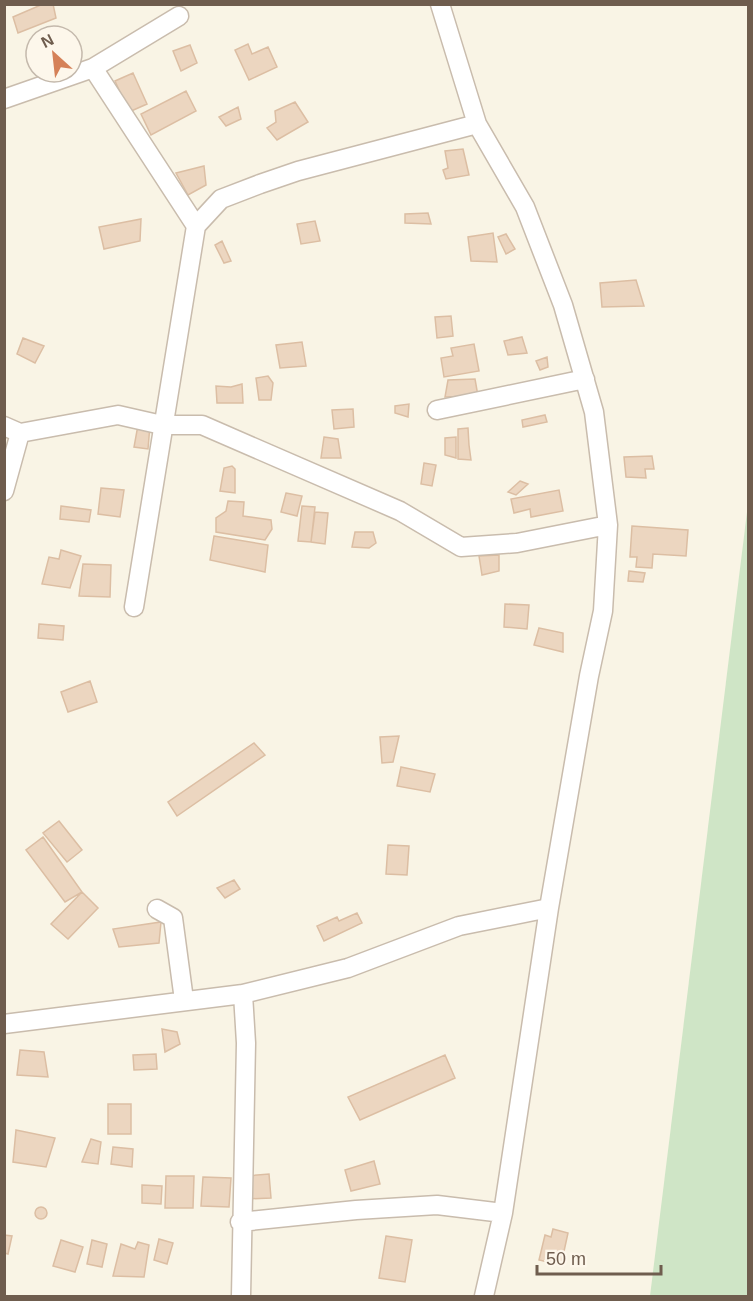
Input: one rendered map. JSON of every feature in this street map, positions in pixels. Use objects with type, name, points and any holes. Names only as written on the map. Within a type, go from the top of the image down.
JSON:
[{"type":"street","points":[[440,4],[477,124],[525,207],[563,305],[594,412],[608,525],[603,611],[589,676],[549,908],[503,1213],[484,1296]]},
{"type":"street","points":[[4,99],[93,68],[179,16]]},
{"type":"street","points":[[93,68],[196,226]]},
{"type":"street","points":[[134,607],[196,226],[221,199],[261,184],[298,171],[477,124]]},
{"type":"street","points":[[437,410],[585,380]]},
{"type":"street","points":[[4,490],[12,429],[118,416],[162,425],[202,425],[400,511],[461,547],[517,543],[608,525]]},
{"type":"street","points":[[4,1024],[243,994],[348,968],[459,926],[549,908]]},
{"type":"street","points":[[157,909],[173,918],[184,1000]]},
{"type":"street","points":[[240,1296],[246,1043],[243,994]]},
{"type":"street","points":[[240,1222],[356,1210],[436,1205],[503,1213]]},
{"type":"green space","points":[[748,504],[748,1296],[650,1296]]},
{"type":"building","points":[[43,4],[53,4],[56,18],[41,24],[24,24],[24,31],[18,33],[13,17]]},
{"type":"building","points":[[248,44],[252,54],[268,47],[277,67],[249,80],[235,50]]},
{"type":"building","points":[[190,45],[197,63],[181,71],[173,51]]},
{"type":"building","points":[[133,73],[147,104],[129,112],[115,81]]},
{"type":"building","points":[[186,91],[196,111],[151,135],[141,114]]},
{"type":"building","points":[[295,102],[308,122],[277,140],[267,128],[276,122],[275,111]]},
{"type":"building","points":[[238,107],[241,119],[226,126],[219,117]]},
{"type":"building","points":[[463,149],[469,175],[446,179],[443,170],[448,168],[445,151]]},
{"type":"building","points":[[204,166],[206,185],[188,195],[176,173]]},
{"type":"building","points":[[428,213],[431,224],[405,223],[405,214]]},
{"type":"building","points":[[141,219],[140,241],[104,249],[99,227]]},
{"type":"building","points":[[315,221],[320,241],[301,244],[297,224]]},
{"type":"building","points":[[493,233],[497,262],[471,261],[468,237]]},
{"type":"building","points":[[506,234],[515,249],[506,254],[498,237]]},
{"type":"building","points":[[222,241],[231,261],[224,263],[215,245]]},
{"type":"building","points":[[636,280],[644,306],[602,307],[600,283]]},
{"type":"building","points":[[451,316],[453,336],[437,338],[435,317]]},
{"type":"building","points":[[522,337],[527,353],[508,355],[504,341]]},
{"type":"building","points":[[23,338],[44,346],[35,363],[17,354]]},
{"type":"building","points":[[302,342],[306,366],[280,368],[276,345]]},
{"type":"building","points":[[474,344],[479,371],[444,377],[441,358],[453,356],[451,348]]},
{"type":"building","points":[[547,357],[548,367],[540,370],[536,361]]},
{"type":"building","points":[[268,376],[273,383],[271,400],[259,400],[256,378]]},
{"type":"building","points":[[475,379],[478,396],[445,397],[448,380]]},
{"type":"building","points":[[242,384],[243,403],[217,403],[216,386],[231,387]]},
{"type":"building","points":[[409,404],[408,417],[395,413],[395,406]]},
{"type":"building","points":[[353,409],[354,427],[334,429],[332,410]]},
{"type":"building","points":[[545,415],[547,422],[523,427],[522,420]]},
{"type":"building","points":[[138,425],[150,425],[148,449],[134,447]]},
{"type":"building","points":[[468,428],[471,460],[458,459],[458,429]]},
{"type":"building","points":[[324,437],[338,439],[341,458],[321,458]]},
{"type":"building","points":[[456,437],[456,458],[445,455],[445,438]]},
{"type":"building","points":[[652,456],[654,469],[645,469],[646,478],[626,477],[624,457]]},
{"type":"building","points":[[424,463],[436,465],[432,486],[421,484]]},
{"type":"building","points":[[232,466],[235,469],[235,493],[220,491],[224,468]]},
{"type":"building","points":[[520,481],[528,484],[516,495],[508,492]]},
{"type":"building","points":[[101,488],[124,490],[120,517],[98,514]]},
{"type":"building","points":[[559,490],[563,511],[531,517],[530,509],[514,513],[511,499]]},
{"type":"building","points":[[286,493],[302,496],[297,516],[281,512]]},
{"type":"building","points":[[228,501],[244,502],[243,516],[271,520],[272,529],[265,540],[216,532],[216,518],[226,511]]},
{"type":"building","points":[[61,506],[91,510],[89,522],[60,519]]},
{"type":"building","points":[[302,506],[315,507],[311,542],[298,541]]},
{"type":"building","points":[[315,512],[328,513],[325,544],[311,542]]},
{"type":"building","points":[[632,526],[688,530],[686,556],[653,554],[652,568],[636,567],[637,557],[630,557]]},
{"type":"building","points":[[355,532],[373,532],[376,543],[369,548],[352,547]]},
{"type":"building","points":[[214,536],[268,545],[265,572],[210,560]]},
{"type":"building","points":[[61,550],[81,556],[70,588],[42,584],[49,557],[59,559]]},
{"type":"building","points":[[499,555],[499,571],[482,575],[479,556]]},
{"type":"building","points":[[83,564],[111,565],[110,597],[79,596]]},
{"type":"building","points":[[629,571],[645,573],[643,582],[628,581]]},
{"type":"building","points":[[505,604],[529,605],[527,629],[504,627]]},
{"type":"building","points":[[39,624],[64,626],[63,640],[38,638]]},
{"type":"building","points":[[539,628],[563,633],[563,652],[534,645]]},
{"type":"building","points":[[90,681],[97,702],[68,712],[61,692]]},
{"type":"building","points":[[399,736],[393,762],[382,763],[380,737]]},
{"type":"building","points":[[254,743],[265,755],[177,816],[168,802]]},
{"type":"building","points":[[401,767],[435,774],[430,792],[397,786]]},
{"type":"building","points":[[59,821],[82,850],[67,862],[43,833]]},
{"type":"building","points":[[43,837],[82,892],[65,902],[26,850]]},
{"type":"building","points":[[388,845],[409,846],[407,875],[386,874]]},
{"type":"building","points":[[234,880],[240,889],[225,898],[217,888]]},
{"type":"building","points":[[82,892],[98,908],[68,939],[51,924]]},
{"type":"building","points":[[357,913],[362,923],[324,941],[317,926],[337,917],[339,921]]},
{"type":"building","points":[[161,922],[159,943],[119,947],[113,929]]},
{"type":"building","points":[[162,1029],[177,1032],[180,1044],[165,1052]]},
{"type":"building","points":[[20,1050],[44,1052],[48,1077],[17,1075]]},
{"type":"building","points":[[156,1054],[157,1069],[134,1070],[133,1055]]},
{"type":"building","points":[[445,1055],[455,1078],[360,1120],[348,1097]]},
{"type":"building","points":[[108,1104],[131,1104],[131,1134],[108,1134]]},
{"type":"building","points":[[16,1130],[55,1138],[46,1167],[13,1162]]},
{"type":"building","points":[[91,1139],[101,1142],[98,1164],[82,1162]]},
{"type":"building","points":[[113,1147],[133,1149],[132,1167],[111,1164]]},
{"type":"building","points":[[374,1161],[380,1184],[351,1191],[345,1170]]},
{"type":"building","points":[[269,1174],[271,1198],[246,1199],[246,1176]]},
{"type":"building","points":[[166,1176],[194,1176],[193,1208],[165,1208]]},
{"type":"building","points":[[203,1177],[231,1178],[229,1207],[201,1206]]},
{"type":"building","points":[[142,1185],[162,1186],[161,1204],[142,1203]]},
{"type":"building","points":[[43,1207],[47,1213],[43,1219],[39,1219],[35,1211]]},
{"type":"building","points":[[553,1229],[568,1233],[561,1265],[539,1260],[545,1235],[551,1237]]},
{"type":"building","points":[[4,1235],[12,1236],[8,1254],[4,1253]]},
{"type":"building","points":[[386,1236],[412,1240],[405,1282],[379,1278]]},
{"type":"building","points":[[159,1239],[173,1243],[167,1264],[154,1260]]},
{"type":"building","points":[[61,1240],[83,1247],[75,1272],[53,1266]]},
{"type":"building","points":[[92,1240],[107,1244],[102,1267],[87,1264]]},
{"type":"building","points":[[138,1242],[149,1245],[144,1277],[113,1276],[121,1244],[135,1249]]}]
